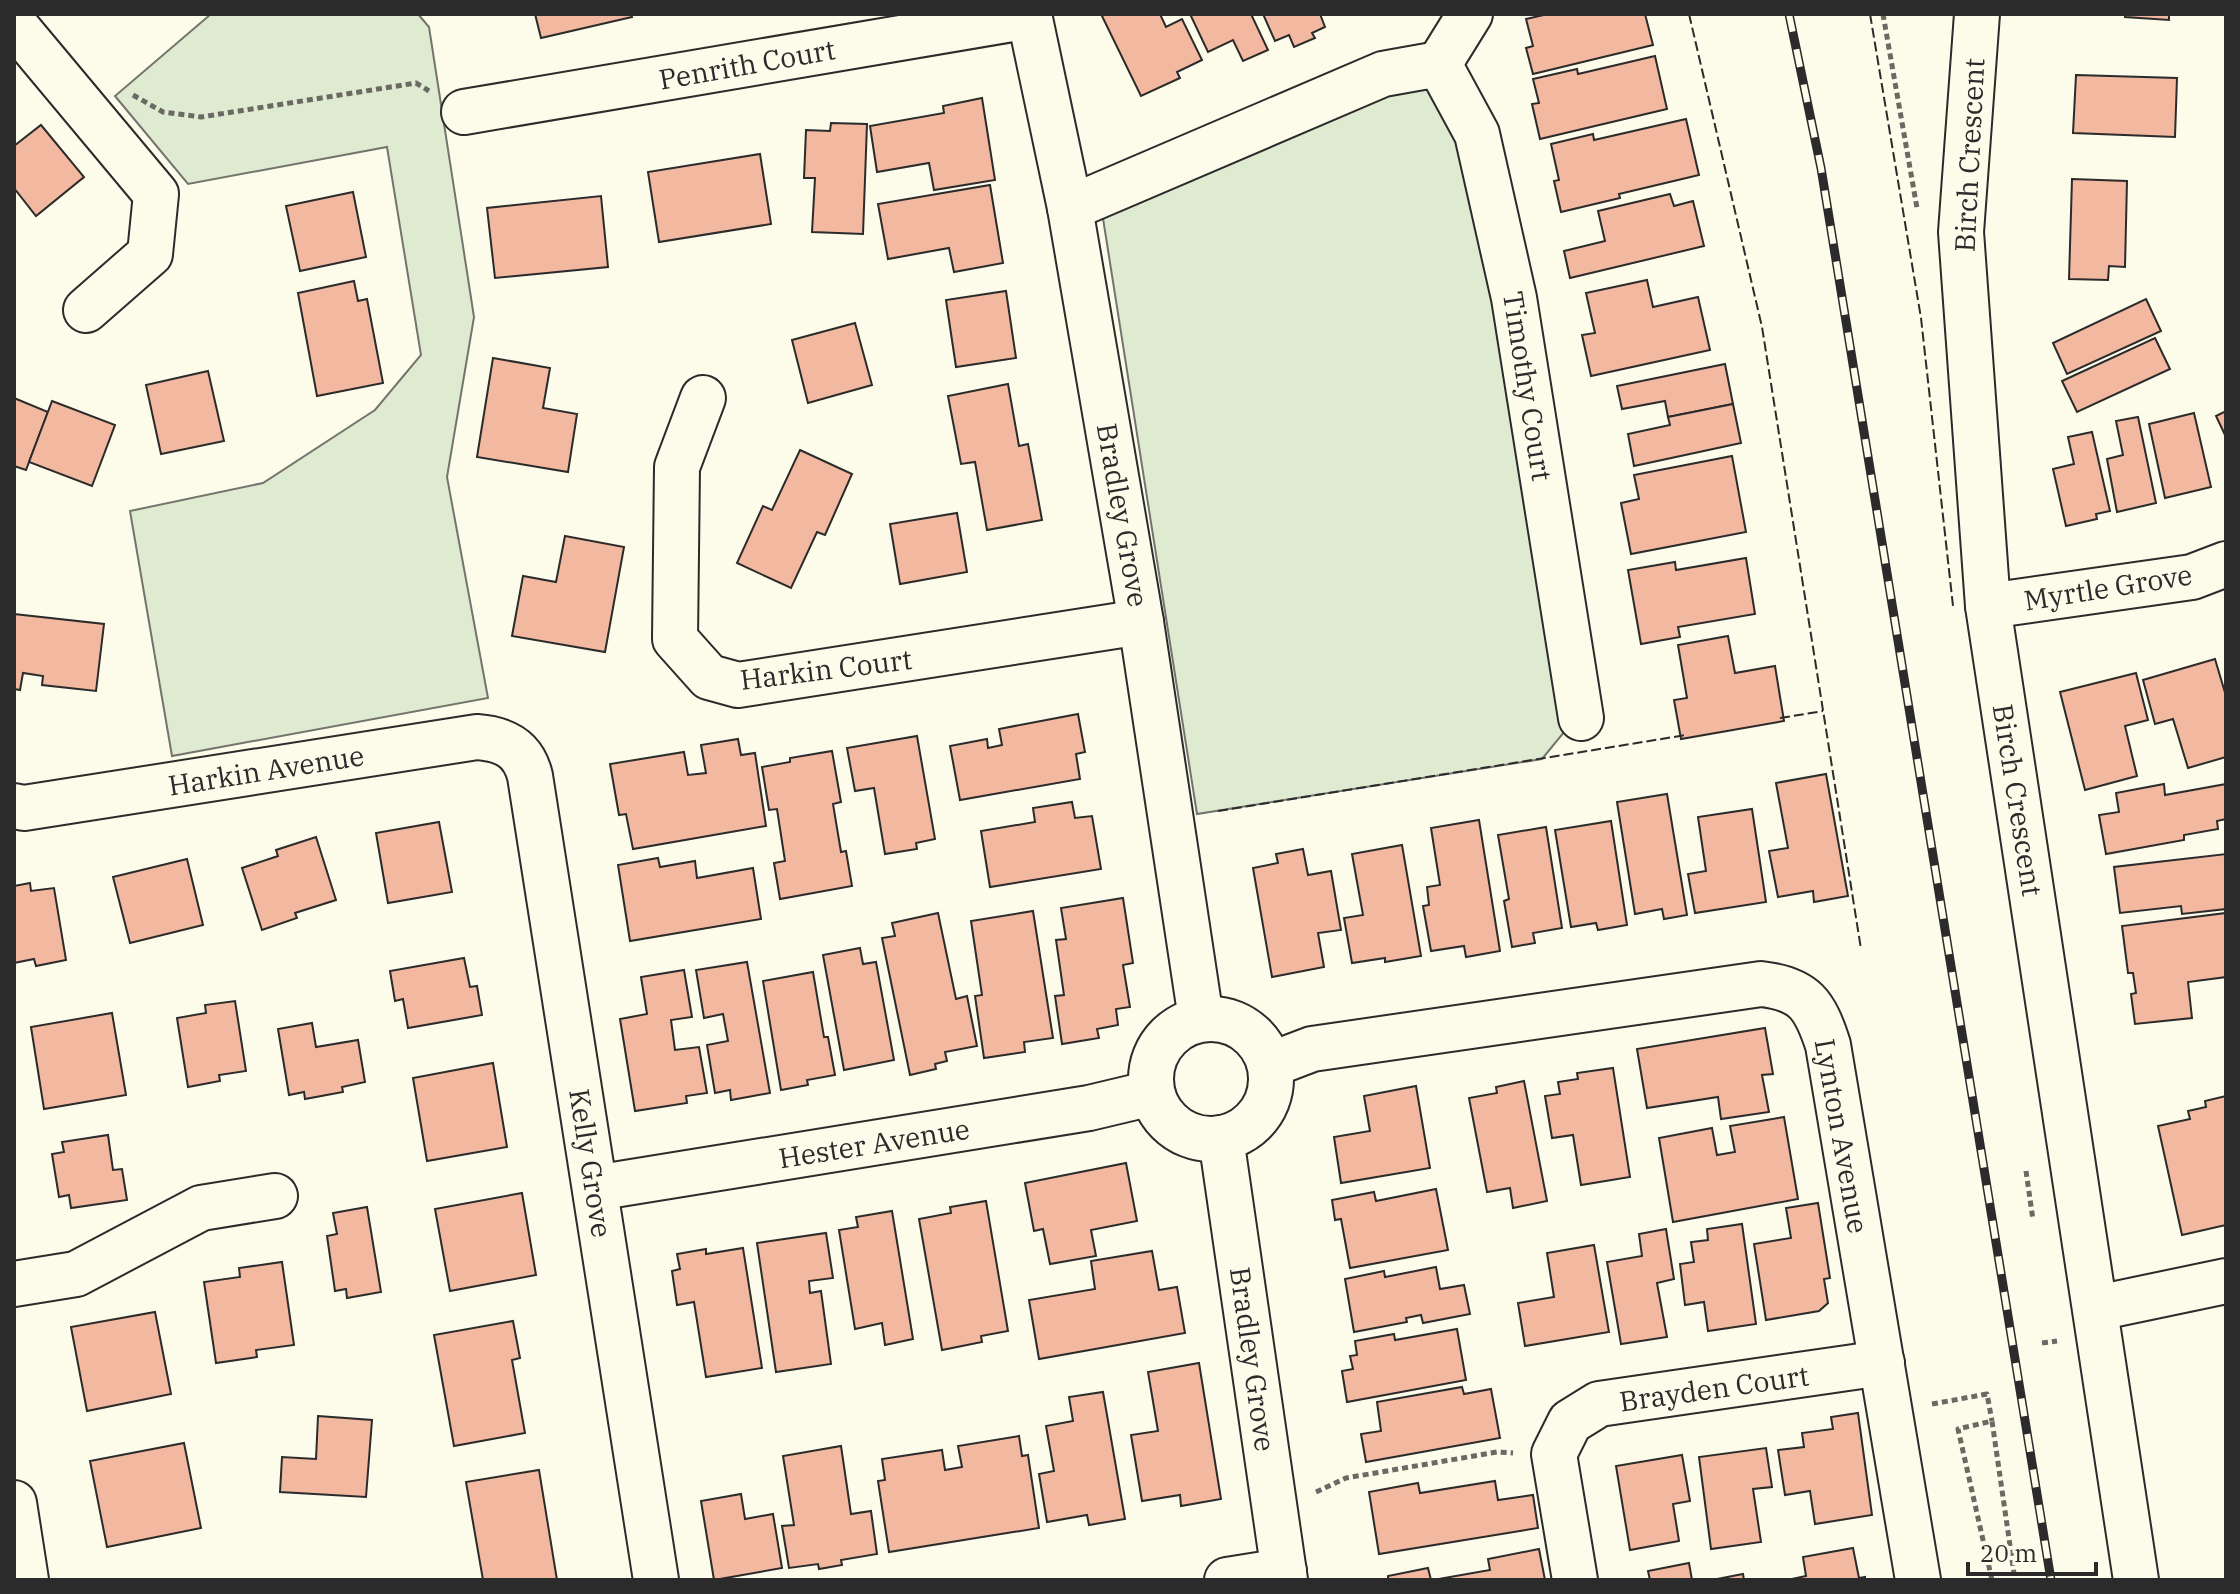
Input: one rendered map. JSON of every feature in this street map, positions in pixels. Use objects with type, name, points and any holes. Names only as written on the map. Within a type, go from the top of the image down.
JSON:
[{"type":"street","points":[[1070,208],[1383,74],[1439,64],[1470,14]]},
{"type":"street","name":"Birch Crescent","points":[[1977,14],[1961,232],[1988,606],[2136,1580]]},
{"type":"street","name":"Penrith Court","points":[[464,112],[1029,15]]},
{"type":"street","name":"Bradley Grove","points":[[1029,15],[1070,208],[1141,622],[1201,1019]]},
{"type":"street","points":[[14,24],[156,194],[150,254],[86,310]]},
{"type":"street","name":"Timothy Court","points":[[1439,64],[1477,134],[1514,298],[1581,718]]},
{"type":"street","name":"Harkin Court","points":[[703,398],[677,467],[675,639],[709,677],[738,685],[1141,622]]},
{"type":"street","name":"Myrtle Grove","points":[[1988,606],[2192,577],[2226,564]]},
{"type":"street","name":"Harkin Avenue","points":[[14,806],[24,808],[477,737],[497,738],[517,749]]},
{"type":"street","name":"Kelly Grove","points":[[517,749],[527,763],[530,776],[656,1580]]},
{"type":"street","name":"Lynton Avenue","points":[[1270,1065],[1312,1049],[1761,984],[1783,987],[1802,996],[1820,1019],[1828,1045],[1918,1580]]},
{"type":"street","points":[[1201,1019],[1226,1020],[1249,1032],[1262,1046],[1270,1065],[1272,1084],[1265,1106],[1248,1127],[1221,1138],[1197,1137],[1183,1132],[1164,1116],[1152,1093],[1152,1069],[1159,1049],[1175,1031],[1201,1019]]},
{"type":"street","name":"Hester Avenue","points":[[595,1188],[1089,1108],[1152,1093]]},
{"type":"street","name":"Bradley Grove","points":[[1221,1138],[1284,1576]]},
{"type":"street","points":[[14,1284],[76,1274],[201,1208],[275,1196]]},
{"type":"street","points":[[2097,1308],[2226,1281]]},
{"type":"street","name":"Brayden Court","points":[[1554,1454],[1570,1422],[1599,1404],[1882,1363]]},
{"type":"street","points":[[1554,1454],[1575,1580]]},
{"type":"street","points":[[14,1503],[26,1580]]},
{"type":"street","points":[[1227,1580],[1284,1576]]},
{"type":"path","points":[[73,92],[129,92],[163,112],[201,117],[416,83],[464,112]]},
{"type":"path","points":[[2042,1343],[2058,1341]]},
{"type":"path","points":[[1927,1404],[1987,1394],[2015,1580]]},
{"type":"path","points":[[1992,1421],[1958,1429],[1992,1580]]},
{"type":"path","points":[[1274,1506],[1323,1490],[1346,1478],[1497,1452],[1554,1454]]},
{"type":"green space","points":[[211,14],[418,14],[429,27],[474,317],[447,477],[488,698],[172,756],[130,511],[263,483],[375,410],[421,355],[387,147],[188,184],[115,96]]},
{"type":"green space","points":[[1433,73],[1466,138],[1574,720],[1542,759],[1197,814],[1102,212]]},
{"type":"building","points":[[535,14],[631,14],[632,17],[541,38]]},
{"type":"building","points":[[1101,14],[1160,14],[1166,27],[1182,19],[1202,60],[1177,72],[1180,78],[1141,96]]},
{"type":"building","points":[[1190,14],[1251,14],[1268,50],[1243,61],[1233,40],[1208,52]]},
{"type":"building","points":[[1263,14],[1320,14],[1325,27],[1312,33],[1315,38],[1294,47],[1289,35],[1275,41]]},
{"type":"building","points":[[1548,14],[1645,14],[1653,45],[1533,74],[1526,48],[1533,46],[1526,19]]},
{"type":"building","points":[[2125,14],[2169,14],[2169,20],[2125,17]]},
{"type":"building","points":[[1655,56],[1667,109],[1540,139],[1532,104],[1539,103],[1533,79],[1577,69],[1578,74]]},
{"type":"building","points":[[2076,75],[2177,78],[2175,137],[2073,133]]},
{"type":"building","points":[[982,98],[995,180],[934,190],[929,163],[877,172],[870,126],[944,113],[943,106]]},
{"type":"building","points":[[1686,119],[1699,175],[1561,212],[1554,181],[1559,180],[1551,144],[1593,134],[1594,140]]},
{"type":"building","points":[[831,123],[867,124],[863,234],[812,232],[815,178],[804,178],[806,130],[830,131]]},
{"type":"building","points":[[41,125],[84,177],[36,216],[14,188],[14,146]]},
{"type":"building","points":[[760,154],[771,224],[659,242],[648,172]]},
{"type":"building","points":[[2072,179],[2127,181],[2125,267],[2109,266],[2108,280],[2069,279]]},
{"type":"building","points":[[990,185],[1003,263],[954,272],[949,248],[888,259],[878,204]]},
{"type":"building","points":[[353,192],[366,257],[300,271],[286,206]]},
{"type":"building","points":[[1670,194],[1674,206],[1693,201],[1704,246],[1570,278],[1564,251],[1605,241],[1598,211]]},
{"type":"building","points":[[601,196],[608,267],[495,278],[487,208]]},
{"type":"building","points":[[1647,280],[1653,307],[1698,297],[1710,350],[1591,376],[1582,335],[1595,333],[1586,293]]},
{"type":"building","points":[[354,281],[358,301],[367,299],[383,383],[317,396],[298,293]]},
{"type":"building","points":[[1006,291],[1016,358],[956,367],[946,300]]},
{"type":"building","points":[[2146,299],[2161,331],[2067,374],[2053,343]]},
{"type":"building","points":[[855,323],[872,385],[808,403],[792,340]]},
{"type":"building","points":[[2155,338],[2170,369],[2077,412],[2062,381]]},
{"type":"building","points":[[493,358],[550,368],[543,408],[577,414],[568,472],[477,457]]},
{"type":"building","points":[[1725,364],[1733,404],[1668,417],[1665,401],[1622,409],[1617,386]]},
{"type":"building","points":[[208,371],[224,441],[161,454],[146,385]]},
{"type":"building","points":[[1008,384],[1019,446],[1028,444],[1042,520],[987,530],[975,462],[961,464],[948,396]]},
{"type":"building","points":[[14,398],[48,412],[26,470],[14,466]]},
{"type":"building","points":[[52,401],[115,425],[92,486],[29,462]]},
{"type":"building","points":[[1733,404],[1741,443],[1634,466],[1628,434],[1670,425],[1668,417]]},
{"type":"building","points":[[2226,411],[2226,437],[2216,416]]},
{"type":"building","points":[[2194,413],[2211,487],[2165,498],[2149,424]]},
{"type":"building","points":[[2138,417],[2156,503],[2117,512],[2107,459],[2123,455],[2116,421]]},
{"type":"building","points":[[2092,432],[2110,511],[2096,514],[2097,519],[2066,526],[2053,469],[2074,464],[2068,437]]},
{"type":"building","points":[[800,450],[852,474],[825,535],[817,532],[791,588],[737,563],[763,506],[772,510]]},
{"type":"building","points":[[1732,456],[1746,532],[1631,554],[1621,503],[1639,499],[1634,475]]},
{"type":"building","points":[[957,513],[967,572],[900,584],[890,524]]},
{"type":"building","points":[[565,536],[624,547],[605,652],[512,636],[523,576],[556,582]]},
{"type":"building","points":[[1746,558],[1755,614],[1678,627],[1680,637],[1641,644],[1628,570],[1675,562],[1676,570]]},
{"type":"building","points":[[14,614],[104,624],[96,691],[42,685],[43,676],[23,673],[20,690],[14,689]]},
{"type":"building","points":[[1728,636],[1735,673],[1775,666],[1784,721],[1681,739],[1674,700],[1687,698],[1678,645]]},
{"type":"building","points":[[2215,659],[2226,696],[2226,757],[2188,768],[2173,719],[2155,724],[2143,680]]},
{"type":"building","points":[[2136,673],[2148,720],[2125,726],[2137,776],[2085,790],[2060,692]]},
{"type":"building","points":[[1078,714],[1085,752],[1076,754],[1080,779],[960,800],[950,746],[987,739],[988,748],[1002,745],[999,729]]},
{"type":"building","points":[[917,736],[935,839],[916,843],[917,849],[885,854],[874,788],[855,791],[847,748]]},
{"type":"building","points":[[738,739],[741,755],[755,753],[766,826],[633,849],[626,814],[619,815],[610,764],[684,752],[688,775],[706,773],[701,745]]},
{"type":"building","points":[[832,751],[841,802],[833,804],[841,852],[846,851],[852,886],[780,899],[774,863],[785,861],[777,809],[769,810],[762,767],[790,762],[790,758]]},
{"type":"building","points":[[1826,774],[1848,896],[1814,902],[1813,891],[1778,897],[1769,851],[1788,848],[1776,783]]},
{"type":"building","points":[[2164,784],[2165,795],[2226,784],[2226,819],[2217,821],[2218,829],[2184,835],[2184,840],[2106,854],[2099,815],[2119,812],[2116,793]]},
{"type":"building","points":[[1667,794],[1687,915],[1664,919],[1662,909],[1635,914],[1617,802]]},
{"type":"building","points":[[1072,802],[1075,818],[1092,816],[1101,869],[990,887],[981,831],[1035,822],[1033,808]]},
{"type":"building","points":[[1752,809],[1766,902],[1695,913],[1688,874],[1706,871],[1698,817]]},
{"type":"building","points":[[1479,820],[1500,951],[1466,957],[1464,946],[1431,951],[1423,906],[1429,905],[1427,887],[1440,885],[1431,828]]},
{"type":"building","points":[[1611,821],[1627,925],[1598,930],[1596,923],[1571,927],[1555,830]]},
{"type":"building","points":[[439,822],[452,892],[388,903],[376,833]]},
{"type":"building","points":[[1546,827],[1562,928],[1533,933],[1535,943],[1512,947],[1504,901],[1509,899],[1498,835]]},
{"type":"building","points":[[316,837],[336,900],[295,913],[297,918],[262,930],[242,868],[278,856],[276,850]]},
{"type":"building","points":[[1402,845],[1421,956],[1352,963],[1344,918],[1363,915],[1352,854]]},
{"type":"building","points":[[1303,849],[1308,875],[1331,871],[1341,930],[1318,933],[1324,967],[1272,977],[1253,868],[1278,863],[1276,854]]},
{"type":"building","points":[[2226,854],[2226,909],[2182,914],[2181,906],[2120,913],[2114,867]]},
{"type":"building","points":[[658,858],[660,867],[695,861],[697,878],[753,868],[761,919],[630,941],[618,865]]},
{"type":"building","points":[[187,859],[203,925],[130,943],[113,877]]},
{"type":"building","points":[[30,883],[31,891],[54,888],[66,960],[36,966],[34,959],[14,963],[14,886]]},
{"type":"building","points":[[1123,898],[1133,963],[1123,965],[1130,1007],[1116,1009],[1118,1025],[1097,1029],[1099,1038],[1062,1044],[1055,996],[1064,995],[1056,940],[1066,939],[1061,908]]},
{"type":"building","points":[[1033,911],[1053,1038],[1024,1042],[1025,1052],[984,1058],[975,996],[982,995],[971,921]]},
{"type":"building","points":[[938,913],[956,999],[967,996],[977,1046],[945,1052],[947,1061],[935,1064],[936,1069],[910,1075],[882,938],[895,936],[892,923]]},
{"type":"building","points":[[2226,913],[2226,977],[2188,982],[2192,1018],[2135,1024],[2131,994],[2136,993],[2133,973],[2128,973],[2122,926]]},
{"type":"building","points":[[860,948],[863,964],[876,962],[894,1060],[844,1070],[823,955]]},
{"type":"building","points":[[464,958],[470,987],[477,986],[482,1015],[408,1028],[403,999],[395,1001],[390,971]]},
{"type":"building","points":[[747,962],[770,1093],[731,1100],[730,1090],[715,1093],[707,1045],[728,1041],[723,1014],[704,1018],[696,970]]},
{"type":"building","points":[[684,970],[692,1017],[671,1020],[675,1050],[699,1047],[707,1093],[686,1096],[687,1103],[635,1111],[620,1019],[647,1014],[641,977]]},
{"type":"building","points":[[813,972],[824,1037],[828,1037],[835,1075],[807,1080],[808,1085],[781,1090],[763,981]]},
{"type":"building","points":[[235,1001],[246,1071],[219,1075],[220,1081],[188,1087],[177,1018],[206,1013],[205,1005]]},
{"type":"building","points":[[112,1013],[126,1095],[44,1109],[31,1027]]},
{"type":"building","points":[[312,1023],[316,1047],[358,1040],[365,1082],[342,1087],[343,1092],[305,1099],[304,1092],[289,1095],[278,1029]]},
{"type":"building","points":[[1765,1028],[1773,1074],[1762,1075],[1769,1112],[1721,1119],[1718,1097],[1647,1108],[1637,1049]]},
{"type":"building","points":[[493,1063],[507,1147],[427,1161],[413,1078]]},
{"type":"building","points":[[1613,1068],[1630,1177],[1581,1185],[1573,1135],[1552,1138],[1545,1096],[1560,1094],[1558,1082],[1578,1079],[1577,1073]]},
{"type":"building","points":[[1524,1081],[1547,1201],[1513,1208],[1510,1188],[1487,1192],[1469,1098],[1497,1093],[1496,1087]]},
{"type":"building","points":[[1416,1086],[1430,1168],[1341,1183],[1334,1137],[1370,1131],[1364,1096]]},
{"type":"building","points":[[2226,1096],[2226,1225],[2182,1235],[2158,1126],[2190,1119],[2188,1111],[2206,1107],[2205,1101]]},
{"type":"building","points":[[1784,1117],[1798,1199],[1673,1222],[1659,1138],[1712,1128],[1717,1155],[1735,1152],[1730,1126]]},
{"type":"building","points":[[108,1135],[113,1170],[122,1169],[127,1200],[71,1208],[69,1195],[59,1197],[52,1154],[64,1152],[62,1142]]},
{"type":"building","points":[[1126,1163],[1137,1221],[1091,1230],[1096,1256],[1050,1264],[1043,1229],[1034,1231],[1025,1183]]},
{"type":"building","points":[[1436,1189],[1448,1250],[1350,1268],[1341,1219],[1335,1220],[1332,1200],[1374,1192],[1376,1201]]},
{"type":"building","points":[[522,1193],[536,1275],[450,1291],[435,1209]]},
{"type":"building","points":[[986,1201],[1008,1331],[981,1336],[982,1342],[942,1350],[919,1219],[951,1213],[950,1207]]},
{"type":"building","points":[[1818,1203],[1830,1278],[1824,1279],[1828,1303],[1819,1311],[1766,1320],[1754,1244],[1791,1238],[1786,1208]]},
{"type":"building","points":[[367,1207],[381,1292],[347,1298],[346,1289],[335,1291],[327,1236],[337,1234],[333,1213]]},
{"type":"building","points":[[892,1211],[913,1339],[885,1345],[882,1323],[855,1329],[839,1230],[858,1227],[856,1217]]},
{"type":"building","points":[[1742,1224],[1756,1324],[1708,1331],[1704,1302],[1685,1305],[1680,1264],[1694,1262],[1691,1242],[1708,1240],[1707,1229]]},
{"type":"building","points":[[1666,1229],[1674,1279],[1657,1283],[1667,1337],[1621,1344],[1607,1262],[1642,1256],[1639,1234]]},
{"type":"building","points":[[826,1233],[833,1278],[809,1281],[810,1293],[821,1291],[831,1364],[776,1372],[757,1243]]},
{"type":"building","points":[[1594,1245],[1609,1332],[1525,1346],[1518,1303],[1554,1297],[1547,1253]]},
{"type":"building","points":[[743,1248],[762,1368],[706,1377],[694,1302],[677,1305],[672,1271],[680,1269],[677,1254],[706,1249],[706,1254]]},
{"type":"building","points":[[1152,1251],[1159,1290],[1177,1287],[1185,1333],[1039,1359],[1029,1300],[1095,1289],[1091,1261]]},
{"type":"building","points":[[282,1262],[294,1345],[256,1350],[257,1357],[216,1363],[204,1282],[240,1277],[239,1268]]},
{"type":"building","points":[[1436,1267],[1440,1289],[1464,1285],[1470,1314],[1423,1323],[1421,1315],[1406,1318],[1407,1322],[1354,1332],[1345,1279],[1384,1271],[1385,1277]]},
{"type":"building","points":[[155,1312],[171,1394],[87,1411],[71,1327]]},
{"type":"building","points":[[513,1321],[520,1358],[512,1360],[525,1433],[454,1446],[434,1335]]},
{"type":"building","points":[[1457,1329],[1466,1380],[1347,1402],[1342,1371],[1353,1369],[1350,1356],[1357,1355],[1355,1341],[1394,1334],[1395,1340]]},
{"type":"building","points":[[1199,1363],[1221,1499],[1181,1506],[1180,1495],[1142,1501],[1131,1435],[1158,1431],[1148,1372]]},
{"type":"building","points":[[1462,1387],[1464,1394],[1491,1389],[1500,1438],[1366,1462],[1361,1434],[1381,1431],[1377,1402]]},
{"type":"building","points":[[1103,1392],[1125,1519],[1089,1525],[1087,1515],[1047,1522],[1039,1474],[1054,1471],[1046,1426],[1073,1421],[1069,1397]]},
{"type":"building","points":[[1858,1413],[1872,1515],[1815,1524],[1810,1491],[1785,1495],[1778,1450],[1804,1447],[1802,1433],[1833,1429],[1831,1417]]},
{"type":"building","points":[[318,1416],[372,1420],[366,1497],[280,1492],[282,1457],[316,1459]]},
{"type":"building","points":[[1019,1436],[1022,1456],[1028,1455],[1039,1528],[889,1552],[878,1481],[885,1480],[882,1459],[942,1450],[945,1470],[962,1467],[958,1446]]},
{"type":"building","points":[[184,1443],[201,1528],[107,1547],[90,1461]]},
{"type":"building","points":[[841,1446],[851,1514],[871,1511],[877,1554],[841,1560],[842,1565],[819,1569],[818,1564],[789,1568],[782,1526],[794,1525],[783,1456]]},
{"type":"building","points":[[1766,1448],[1772,1487],[1753,1489],[1761,1542],[1711,1549],[1699,1457]]},
{"type":"building","points":[[1682,1455],[1690,1501],[1673,1504],[1679,1541],[1630,1550],[1616,1466]]},
{"type":"building","points":[[539,1470],[557,1580],[483,1580],[466,1482]]},
{"type":"building","points":[[1495,1481],[1498,1500],[1533,1495],[1538,1528],[1379,1554],[1369,1492],[1418,1483],[1420,1493]]},
{"type":"building","points":[[741,1494],[745,1519],[773,1514],[782,1568],[714,1580],[701,1501]]},
{"type":"building","points":[[1853,1548],[1859,1578],[1865,1577],[1865,1580],[1787,1580],[1806,1576],[1803,1557]]},
{"type":"building","points":[[1539,1549],[1545,1580],[1433,1580],[1490,1570],[1488,1559]]},
{"type":"building","points":[[1689,1563],[1692,1580],[1650,1580],[1648,1571]]},
{"type":"building","points":[[1428,1568],[1431,1580],[1388,1580],[1388,1576]]},
{"type":"building","points":[[1743,1574],[1744,1580],[1712,1580]]},
{"type":"railway","points":[[1789,14],[1821,168],[2051,1580]]},
{"type":"fence","points":[[1689,14],[1762,327],[1861,949]]},
{"type":"fence","points":[[1870,14],[1921,318],[1953,606]]},
{"type":"fence","points":[[1780,718],[1823,711]]},
{"type":"fence","points":[[1218,811],[1686,735]]}]
